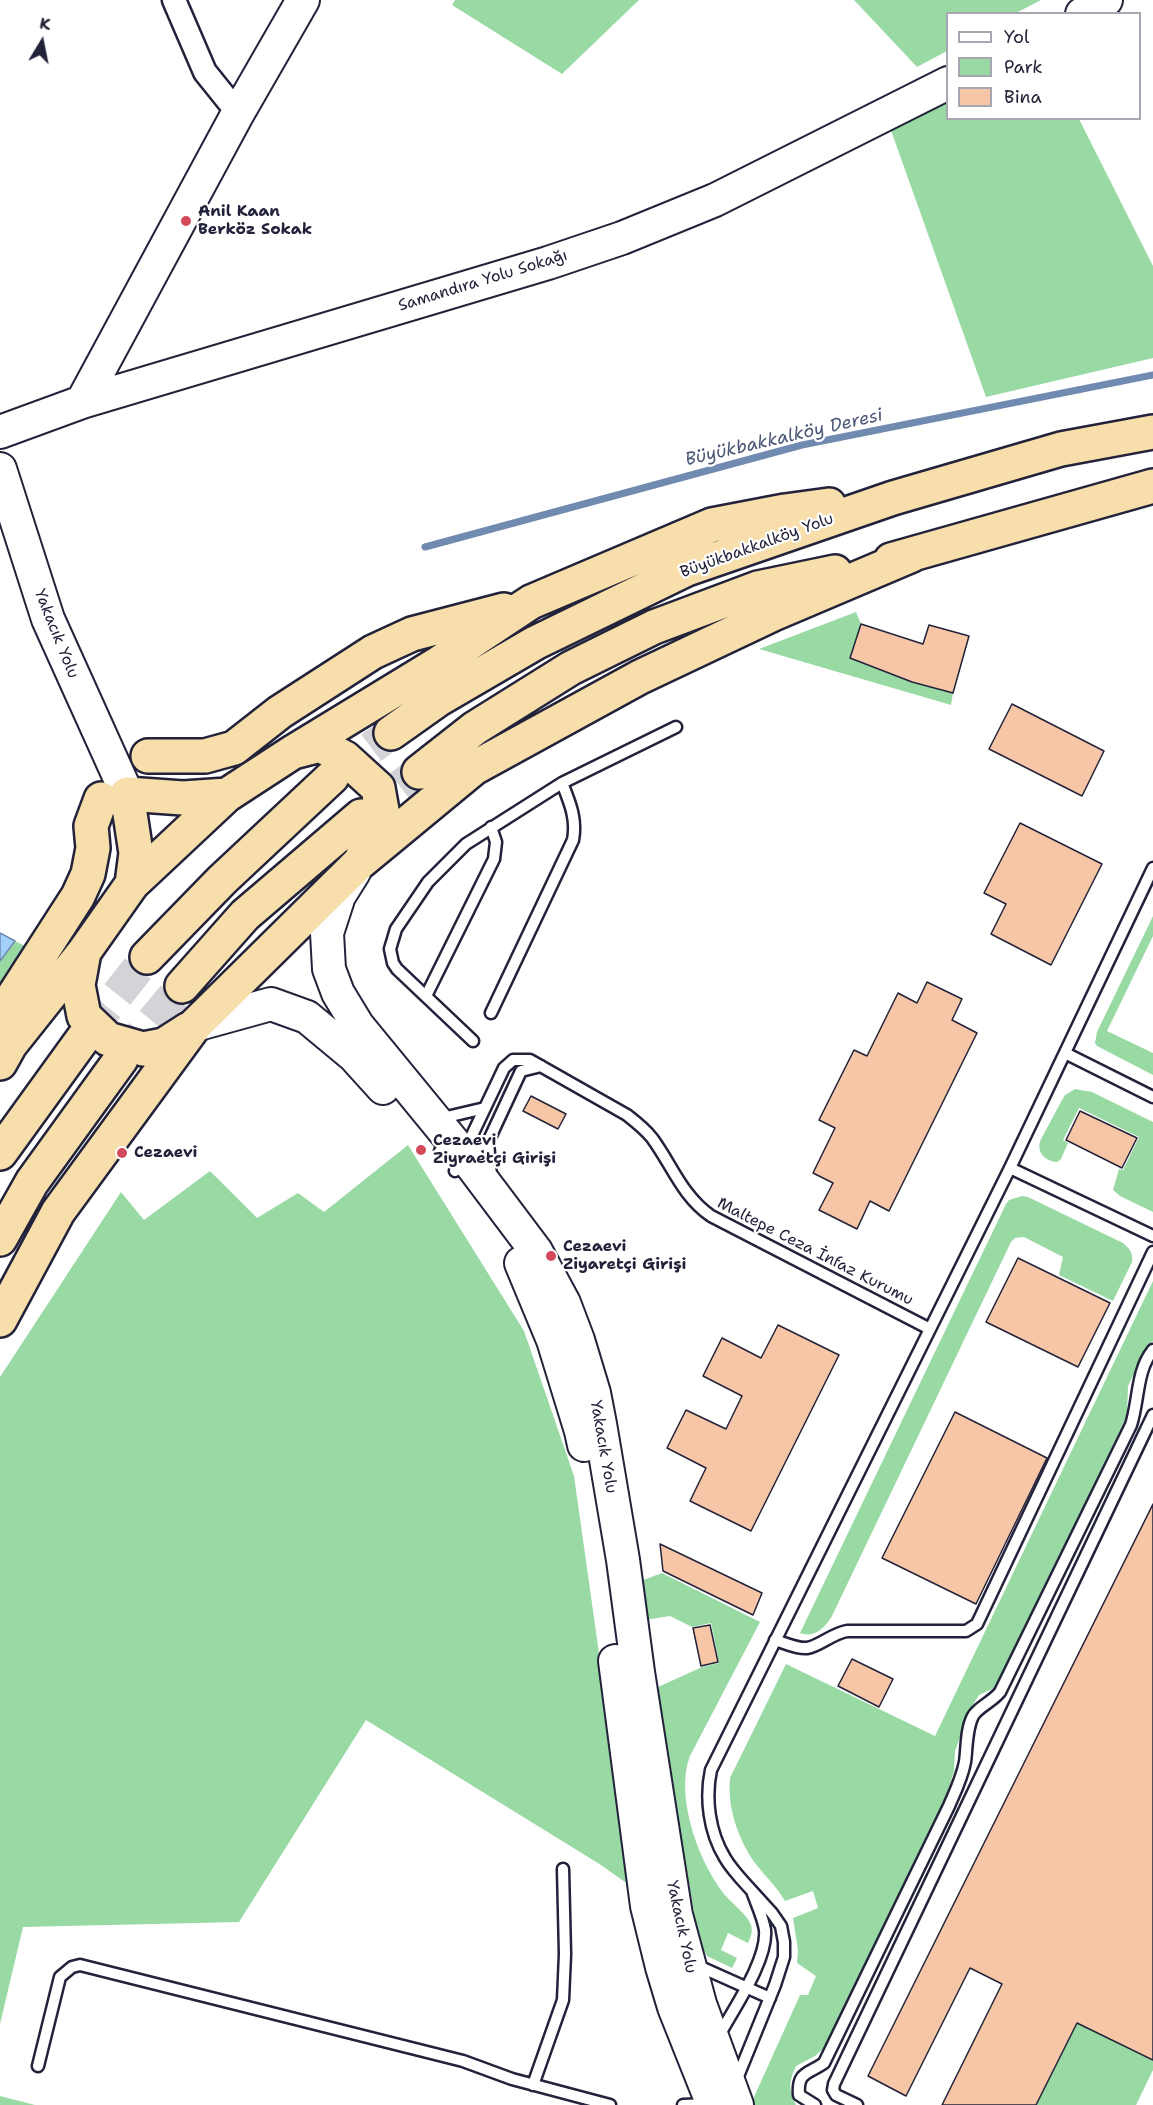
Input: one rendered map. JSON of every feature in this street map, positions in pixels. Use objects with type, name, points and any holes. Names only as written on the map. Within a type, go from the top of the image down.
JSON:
[{"type":"highway","name":"Büyükbakkalköy Yolu","points":[[391,733],[440,699],[535,644],[687,569],[893,498],[1061,449],[1153,432]]},
{"type":"highway","points":[[419,772],[475,728],[571,668],[654,627],[758,588],[912,555],[1153,486]]},
{"type":"highway","points":[[148,756],[205,756],[234,748],[280,712],[373,652],[412,634],[531,602],[712,525],[785,510],[893,498]]},
{"type":"highway","points":[[0,1320],[58,1212],[195,1025],[359,863],[474,768],[640,676],[773,614],[912,555]]},
{"type":"highway","points":[[0,1063],[10,1045],[84,952],[132,884],[227,795],[292,752],[439,663],[531,602]]},
{"type":"highway","points":[[292,752],[320,745],[345,758],[378,788],[382,816],[359,863]]},
{"type":"highway","points":[[147,957],[222,880],[332,777]]},
{"type":"highway","points":[[114,796],[183,798],[227,795]]},
{"type":"highway","points":[[114,796],[136,853],[132,884]]},
{"type":"highway","points":[[0,1017],[78,896],[88,874],[93,848],[92,826],[114,796]]},
{"type":"highway","points":[[182,986],[245,915],[361,816]]},
{"type":"highway","points":[[84,952],[78,985],[84,1016],[108,1039],[143,1049],[164,1045],[195,1025]]},
{"type":"highway","points":[[0,1153],[87,1033]]},
{"type":"highway","points":[[0,1239],[32,1182],[121,1059]]},
{"type":"main road","points":[[81,402],[238,113],[303,0]]},
{"type":"main road","points":[[1085,12],[1106,0]]},
{"type":"main road","name":"Samandıra Yolu Sokağı","points":[[0,432],[81,402],[548,263],[622,238],[715,200],[946,84]]},
{"type":"main road","name":"Yakacık Yolu","points":[[0,469],[48,619],[114,796]]},
{"type":"main road","name":"Yakacık Yolu","points":[[359,863],[339,896],[327,933],[329,969],[338,993],[358,1026],[462,1154],[536,1251],[564,1302],[594,1393],[623,1560],[676,1915],[687,1962],[714,2045],[713,2098]]},
{"type":"main road","name":"Yakacık Yolu","points":[[195,1025],[272,1004],[307,1017],[354,1056],[462,1154],[514,1248],[544,1314],[581,1431],[602,1568],[647,1906],[654,1940],[674,2007],[713,2098]]},
{"type":"street","points":[[174,0],[205,72],[238,113]]},
{"type":"lane","points":[[473,1041],[397,969],[390,949],[393,935],[428,882],[466,843],[562,783],[676,727]]},
{"type":"lane","points":[[491,1013],[573,840],[574,815],[562,783]]},
{"type":"lane","points":[[426,996],[494,859],[496,842],[491,827]]},
{"type":"lane","points":[[713,2098],[770,1998],[782,1964],[784,1942],[781,1926],[772,1913],[724,1857],[716,1838],[708,1803],[711,1770],[1010,1168],[1153,868]]},
{"type":"lane","points":[[1065,1053],[1153,1097]]},
{"type":"lane","name":"Maltepe Ceza İnfaz Kurumu","points":[[462,1154],[508,1062],[520,1059],[530,1060],[627,1115],[641,1126],[651,1136],[684,1191],[698,1207],[711,1216],[930,1329]]},
{"type":"lane","points":[[462,1154],[521,1071],[541,1066]]},
{"type":"lane","points":[[434,1119],[485,1108]]},
{"type":"lane","points":[[1010,1168],[1153,1236]]},
{"type":"lane","points":[[775,1640],[804,1648],[847,1631],[966,1631],[977,1624],[1153,1252]]},
{"type":"lane","points":[[815,2105],[799,2095],[800,2079],[804,2074],[824,2063],[939,1827],[965,1764],[969,1727],[973,1715],[994,1701],[1005,1681],[1131,1425],[1136,1409],[1139,1381],[1153,1350]]},
{"type":"lane","points":[[856,2105],[836,2095],[833,2090],[834,2084],[1153,1415]]},
{"type":"lane","points":[[533,2085],[563,2000],[565,1954],[563,1869]]},
{"type":"lane","points":[[714,2045],[759,1960],[764,1941],[765,1930],[752,1891]]},
{"type":"lane","points":[[687,1962],[770,1998]]},
{"type":"lane","points":[[38,2066],[60,1977],[72,1967],[80,1965],[463,2061],[563,2094],[610,2105]]},
{"type":"lane","points":[[559,2105],[563,2094]]},
{"type":"green space","points":[[455,0],[639,0],[562,74],[452,5]]},
{"type":"green space","points":[[854,0],[1041,0],[1018,12],[946,12],[946,52],[917,67]]},
{"type":"green space","points":[[946,95],[946,120],[1080,120],[1153,266],[1153,358],[986,397],[888,122]]},
{"type":"green space","points":[[856,612],[861,624],[850,658],[912,682],[953,693],[951,705],[759,649]]},
{"type":"green space","points":[[1153,916],[1153,936],[1107,1031],[1153,1053],[1153,1075],[1095,1043],[1097,1032]]},
{"type":"green space","points":[[15,941],[33,950],[0,997],[0,961]]},
{"type":"green space","points":[[1075,1089],[1092,1092],[1153,1122],[1153,1212],[1120,1196],[1113,1190],[1119,1169],[1123,1170],[1139,1137],[1079,1108],[1063,1140],[1068,1143],[1061,1159],[1057,1162],[1053,1161],[1041,1153],[1040,1141],[1065,1095]]},
{"type":"green space","points":[[408,1145],[524,1331],[574,1476],[632,1887],[601,1865],[366,1720],[239,1922],[23,1927],[0,2024],[0,1377],[121,1192],[144,1220],[210,1171],[257,1218],[298,1193],[324,1212]]},
{"type":"green space","points":[[1022,1196],[1128,1247],[1132,1262],[1113,1301],[1059,1275],[1063,1257],[1024,1237],[1015,1238],[1011,1242],[831,1618],[818,1632],[800,1633],[1006,1204],[1009,1200]]},
{"type":"green space","points":[[1153,1281],[1153,1341],[1148,1346],[1128,1386],[1127,1416],[998,1682],[994,1688],[979,1695],[971,1708],[955,1751],[954,1771],[947,1794],[824,2048],[815,2056],[796,2066],[790,2086],[796,2105],[754,2105],[754,2097],[800,1995],[808,1995],[816,1976],[797,1963],[798,1950],[793,1918],[818,1908],[813,1891],[785,1901],[755,1863],[735,1822],[730,1800],[730,1778],[786,1664],[935,1736]]},
{"type":"green space","points":[[662,1573],[760,1622],[690,1756],[686,1772],[687,1807],[704,1861],[721,1890],[749,1920],[752,1927],[748,1943],[728,1933],[721,1950],[737,1958],[732,1968],[707,1956],[699,1943],[656,1688],[702,1667],[719,1663],[711,1623],[692,1627],[670,1616],[645,1620],[638,1582]]},
{"type":"green space","points":[[1077,2023],[1153,2060],[1153,2070],[1136,2105],[1036,2105]]},
{"type":"green space","points":[[0,2096],[35,2105],[0,2105]]},
{"type":"water","points":[[0,933],[15,941],[0,961]]},
{"type":"building","points":[[861,624],[923,644],[929,625],[969,636],[953,693],[912,682],[850,658]]},
{"type":"building","points":[[1012,704],[1104,751],[1082,796],[989,749]]},
{"type":"building","points":[[1020,823],[1102,864],[1051,965],[991,934],[1006,904],[984,893]]},
{"type":"building","points":[[927,982],[962,999],[952,1020],[977,1033],[889,1211],[870,1201],[857,1229],[819,1210],[833,1183],[813,1173],[835,1128],[819,1120],[854,1050],[867,1056],[898,993],[917,1003]]},
{"type":"building","points":[[531,1096],[566,1114],[558,1129],[523,1111]]},
{"type":"building","points":[[1080,1111],[1137,1138],[1122,1168],[1066,1140]]},
{"type":"building","points":[[1018,1258],[1110,1303],[1078,1367],[986,1322]]},
{"type":"building","points":[[778,1325],[839,1355],[751,1531],[690,1501],[706,1468],[667,1448],[686,1410],[726,1429],[742,1396],[703,1376],[722,1338],[761,1358]]},
{"type":"building","points":[[955,1412],[1047,1458],[976,1604],[882,1558]]},
{"type":"building","points":[[1153,1504],[1153,2060],[1077,2023],[1036,2105],[942,2105],[1002,1984],[970,1968],[906,2096],[868,2076]]},
{"type":"building","points":[[660,1544],[762,1593],[753,1615],[663,1571]]},
{"type":"building","points":[[710,1625],[718,1662],[701,1666],[693,1628]]},
{"type":"building","points":[[852,1659],[893,1679],[879,1707],[838,1686]]},
{"type":"waterway","name":"Büyükbakkalköy Deresi","points":[[425,547],[802,445],[1153,375]]},
{"type":"tunnel","points":[[332,777],[391,733]]},
{"type":"tunnel","points":[[361,816],[419,772]]},
{"type":"tunnel","points":[[87,1033],[147,957]]},
{"type":"tunnel","points":[[121,1059],[182,986]]},
{"type":"place","name":"Anil Kaan Berköz Sokak","points":[[186,221]]},
{"type":"place","name":"Cezaevi Ziyraetçi Girişi","points":[[421,1150]]},
{"type":"place","name":"Cezaevi","points":[[122,1153]]},
{"type":"place","name":"Cezaevi Ziyaretçi Girişi","points":[[551,1256]]}]
